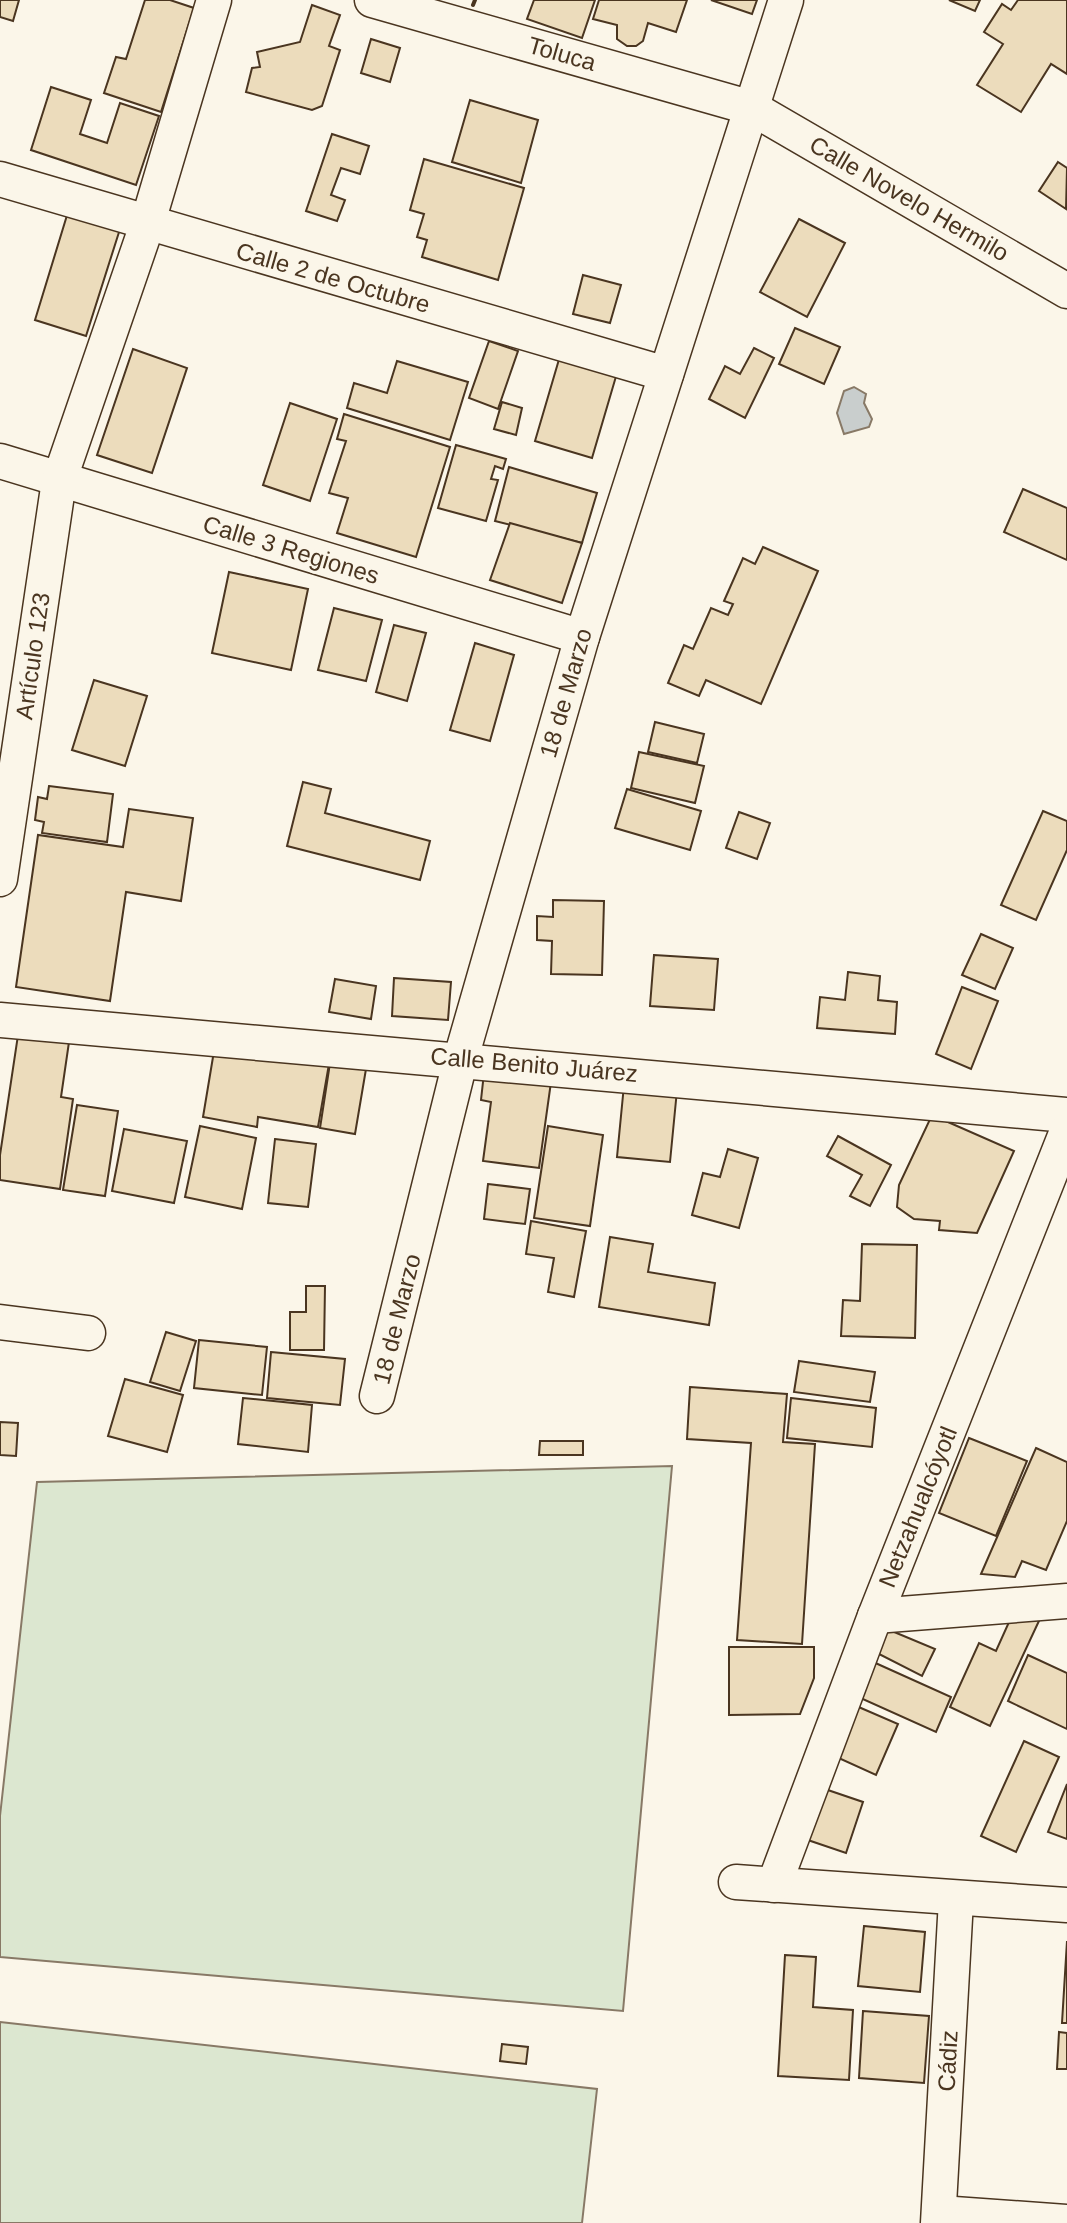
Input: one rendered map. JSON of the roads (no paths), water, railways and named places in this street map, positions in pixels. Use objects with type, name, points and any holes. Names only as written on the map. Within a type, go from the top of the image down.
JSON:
[{"type":"street","name":"Artículo 123","points":[[0,879],[59,481],[147,225],[214,0]]},
{"type":"street","name":"Toluca","points":[[372,0],[752,108]]},
{"type":"street","name":"18 de Marzo","points":[[377,1396],[461,1058],[582,637],[786,0]]},
{"type":"street","name":"Calle Novelo Hermilo","points":[[752,108],[1067,291]]},
{"type":"street","name":"Calle 2 de Octubre","points":[[0,179],[147,225],[666,374]]},
{"type":"street","name":"Calle 3 Regiones","points":[[0,461],[582,637]]},
{"type":"street","name":"Calle Benito Juárez","points":[[0,1020],[461,1058],[1067,1115]]},
{"type":"street","name":"Netzahualcóyotl","points":[[774,1885],[875,1616],[1067,1131]]},
{"type":"street","points":[[0,1322],[88,1333]]},
{"type":"street","points":[[875,1616],[1067,1601]]},
{"type":"street","points":[[736,1882],[956,1900],[1067,1905]]},
{"type":"street","name":"Cádiz","points":[[939,2218],[956,1900]]},
{"type":"street","points":[[939,2218],[1067,2222]]}]
